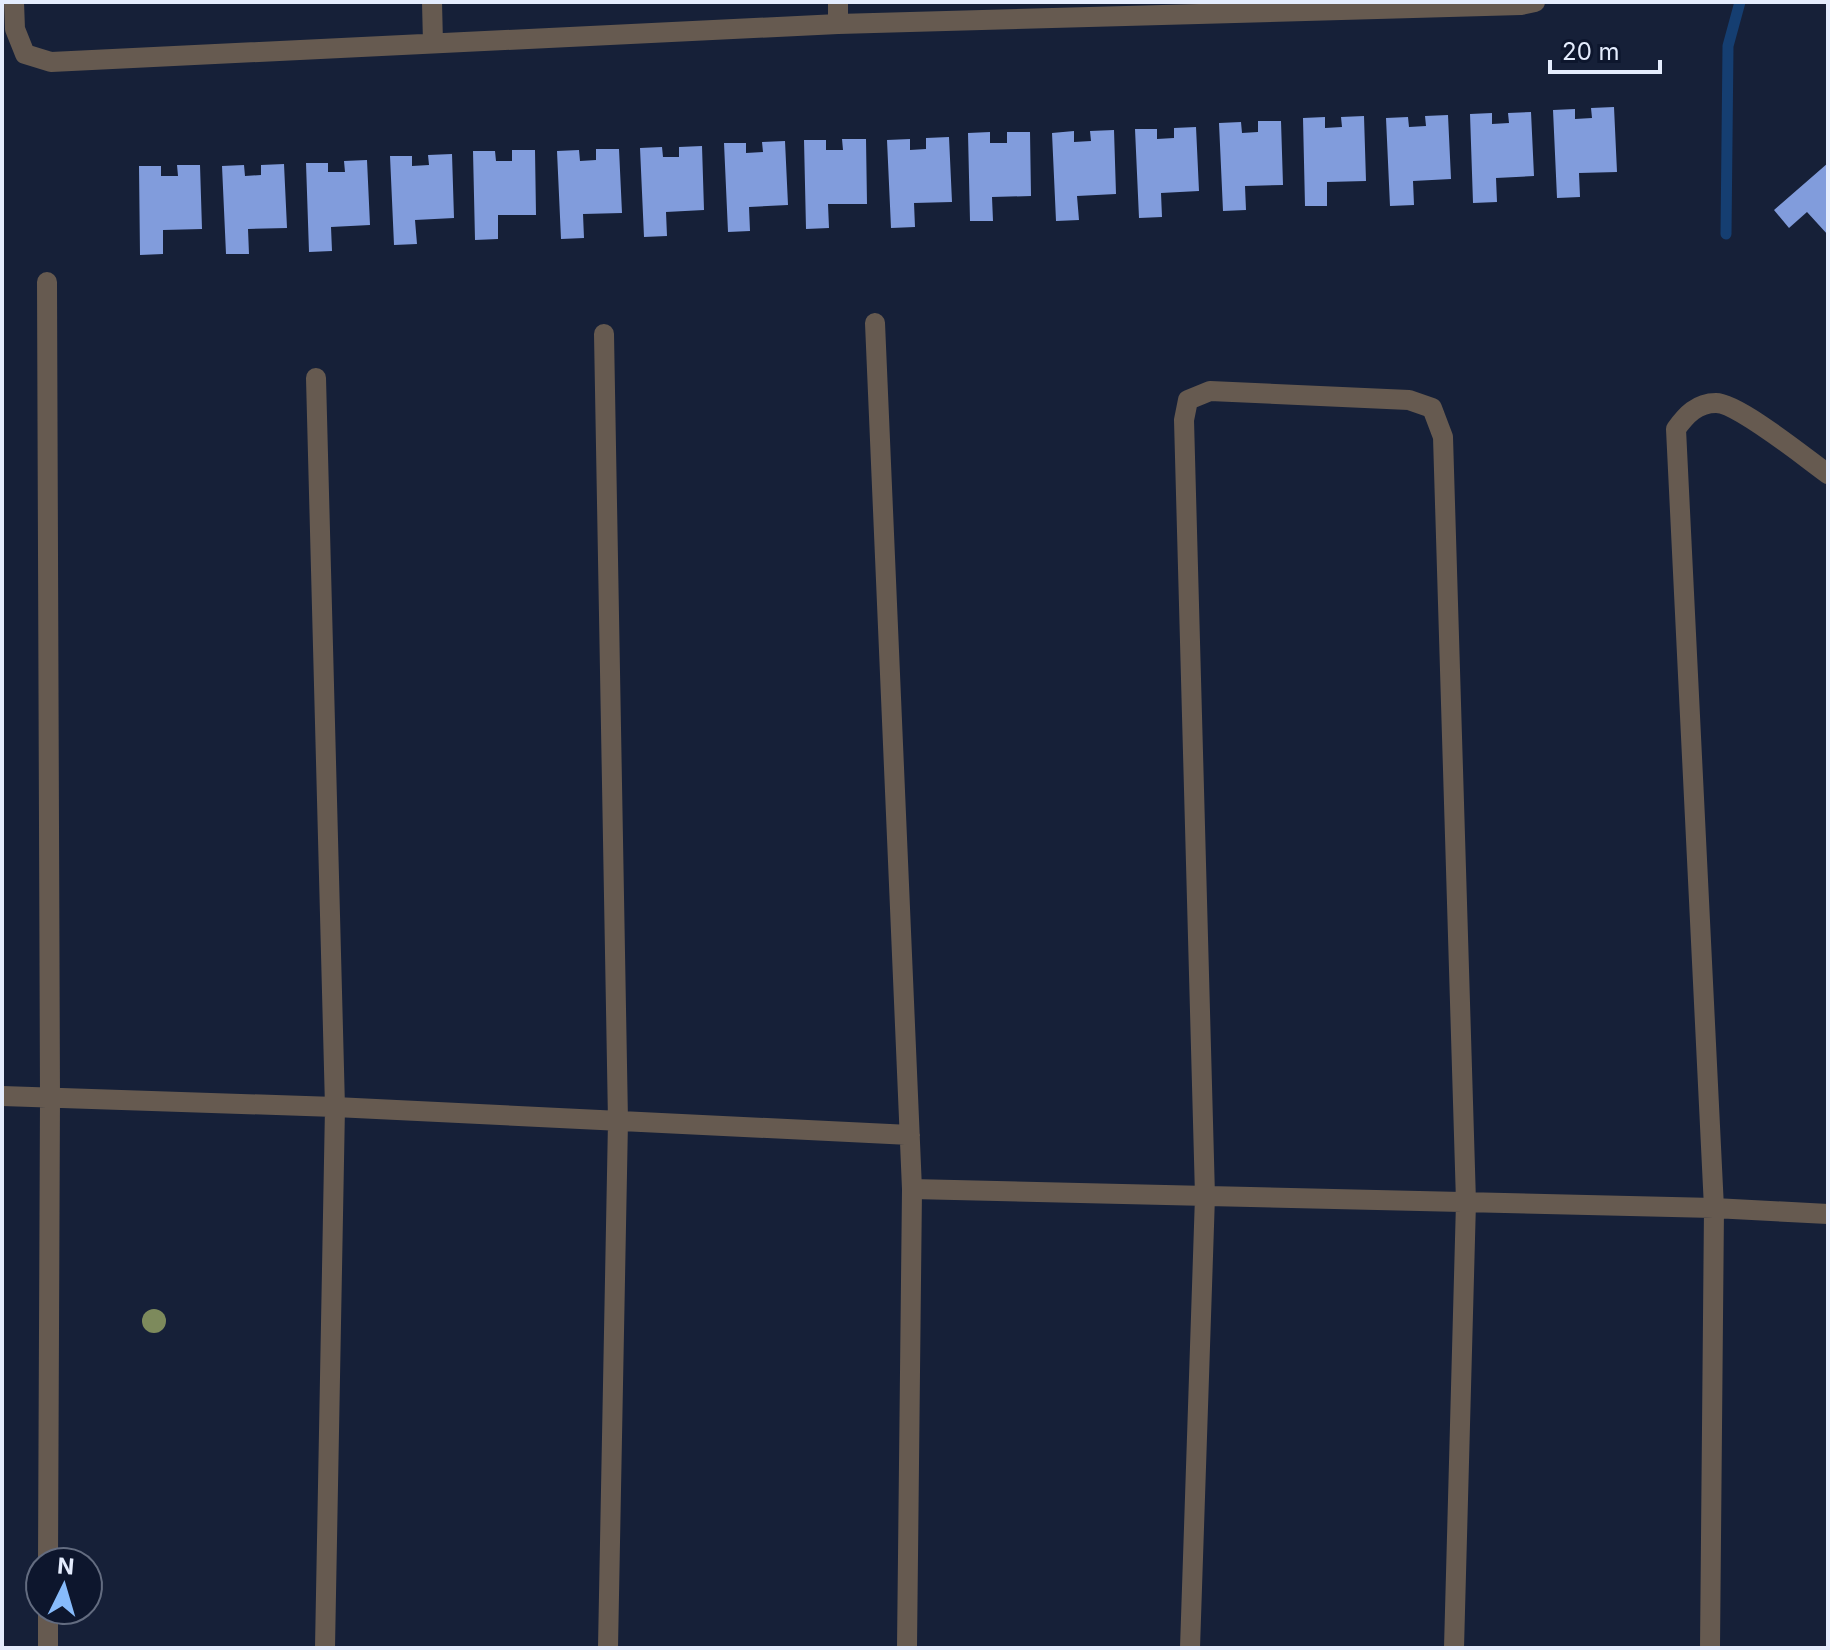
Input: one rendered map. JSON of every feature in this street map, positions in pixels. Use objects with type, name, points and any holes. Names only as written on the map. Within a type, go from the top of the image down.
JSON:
[{"type":"street","points":[[14,2],[15,29],[25,54],[51,62],[838,24],[1521,5],[1535,2]]},
{"type":"street","points":[[432,2],[433,43]]},
{"type":"street","points":[[838,2],[838,24]]},
{"type":"street","points":[[47,282],[48,1546]]},
{"type":"street","points":[[875,323],[912,1189],[907,1648]]},
{"type":"street","points":[[604,334],[618,1121],[608,1648]]},
{"type":"street","points":[[316,378],[335,1107],[325,1648]]},
{"type":"street","points":[[1190,1648],[1205,1196],[1184,420],[1188,400],[1210,391],[1409,400],[1432,408],[1443,437],[1466,1202],[1454,1648]]},
{"type":"street","points":[[1710,1648],[1714,1208],[1676,429],[1690,411],[1717,403],[1743,413],[1828,474]]},
{"type":"street","points":[[2,1096],[335,1107],[910,1135]]},
{"type":"street","points":[[912,1189],[1714,1208],[1828,1214]]},
{"type":"street","points":[[48,1626],[48,1648]]},
{"type":"building","points":[[1614,107],[1617,172],[1579,173],[1580,197],[1557,198],[1553,110],[1575,109],[1575,119],[1592,118],[1591,108]]},
{"type":"building","points":[[1531,112],[1534,176],[1496,178],[1497,202],[1473,203],[1470,114],[1492,113],[1492,124],[1509,123],[1508,113]]},
{"type":"building","points":[[1448,115],[1451,179],[1413,181],[1414,205],[1390,206],[1386,118],[1408,117],[1409,127],[1426,126],[1425,116]]},
{"type":"building","points":[[1364,116],[1366,181],[1327,182],[1327,206],[1305,206],[1303,118],[1325,117],[1325,128],[1342,127],[1341,117]]},
{"type":"building","points":[[1258,121],[1281,121],[1283,185],[1245,186],[1246,210],[1223,211],[1219,123],[1241,122],[1242,133],[1258,132]]},
{"type":"building","points":[[1196,127],[1199,191],[1161,193],[1162,217],[1139,218],[1135,129],[1157,129],[1157,139],[1174,138],[1174,128]]},
{"type":"building","points":[[1114,130],[1116,194],[1077,196],[1079,220],[1056,221],[1052,133],[1074,131],[1074,142],[1091,141],[1090,131]]},
{"type":"building","points":[[990,132],[990,143],[1007,143],[1007,132],[1030,132],[1031,196],[992,197],[993,221],[970,221],[968,133]]},
{"type":"building","points":[[949,137],[952,202],[914,203],[915,227],[891,228],[887,140],[910,139],[910,150],[926,149],[926,138]]},
{"type":"building","points":[[842,139],[866,139],[867,204],[828,204],[829,228],[806,229],[804,140],[826,140],[826,150],[843,150]]},
{"type":"building","points":[[785,141],[788,205],[749,207],[750,231],[728,232],[724,143],[746,143],[746,153],[763,152],[762,142]]},
{"type":"building","points":[[702,146],[704,210],[666,212],[667,236],[644,237],[640,148],[662,147],[663,157],[679,157],[679,147]]},
{"type":"building","points":[[596,149],[619,149],[622,213],[583,214],[584,238],[561,239],[557,151],[579,150],[580,161],[596,160]]},
{"type":"building","points":[[512,150],[535,150],[536,215],[498,215],[498,239],[475,240],[473,151],[495,151],[496,161],[512,161]]},
{"type":"building","points":[[452,154],[454,218],[415,220],[417,244],[394,245],[390,156],[412,156],[412,166],[429,165],[428,155]]},
{"type":"building","points":[[367,160],[370,225],[331,227],[332,251],[309,252],[306,163],[328,163],[328,172],[345,172],[344,161]]},
{"type":"building","points":[[1828,163],[1828,235],[1807,212],[1789,228],[1774,210]]},
{"type":"building","points":[[284,164],[287,228],[248,229],[249,254],[226,254],[222,166],[244,165],[245,176],[261,175],[261,165]]},
{"type":"building","points":[[177,165],[200,165],[202,229],[163,230],[163,254],[140,255],[139,166],[161,166],[161,176],[178,176]]},
{"type":"waterway","points":[[1726,234],[1728,46],[1740,2]]}]
